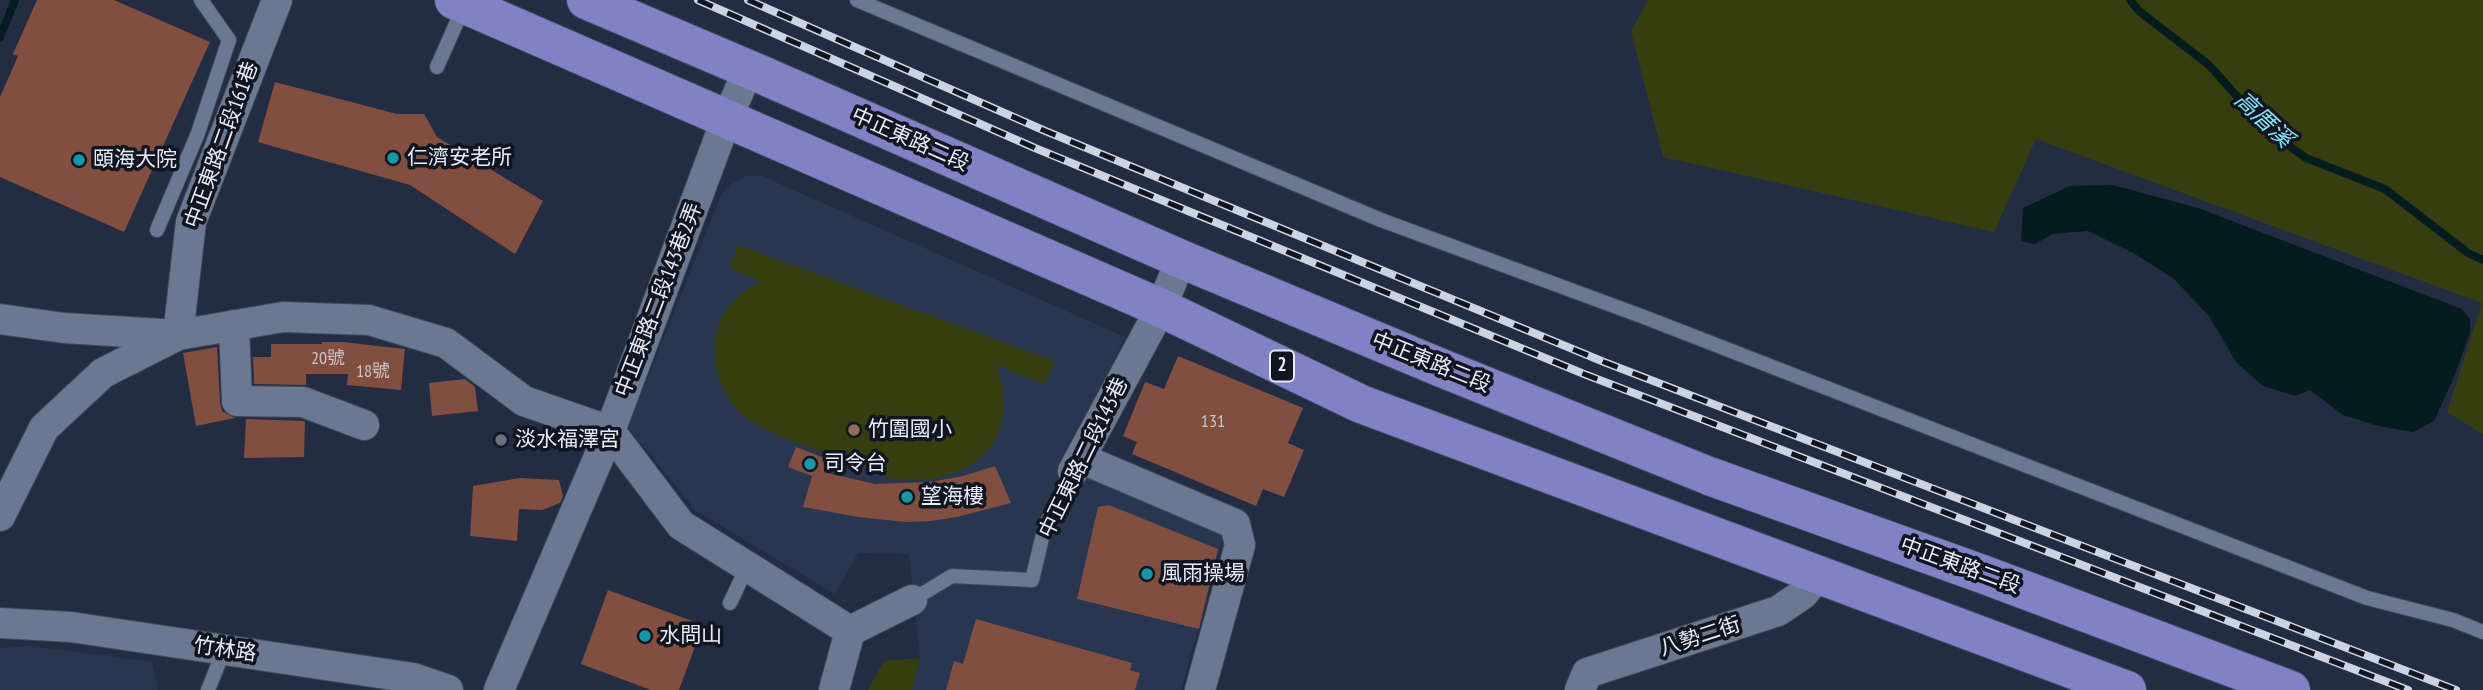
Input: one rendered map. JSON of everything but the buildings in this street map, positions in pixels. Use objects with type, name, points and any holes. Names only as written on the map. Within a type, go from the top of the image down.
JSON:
[{"type":"main road","name":"中正東路二段","points":[[586,0],[1181,259],[1439,367],[1709,476],[1985,575],[2291,690]]},
{"type":"main road","name":"2","points":[[459,2],[1161,308],[1361,404],[2127,690]]},
{"type":"street","name":"中正東路二段161巷","points":[[178,335],[191,222],[210,137],[277,0]]},
{"type":"street","name":"中正東路二段143巷2弄","points":[[499,690],[610,431],[726,120],[749,69]]},
{"type":"street","name":"中正東路二段143巷","points":[[1076,464],[1161,308],[1181,259]]},
{"type":"street","points":[[0,319],[64,328],[178,335],[283,317],[369,320],[446,343],[524,401],[610,431],[681,525],[850,631],[834,690]]},
{"type":"street","points":[[234,326],[237,401],[303,402],[364,425]]},
{"type":"street","points":[[0,340],[64,328]]},
{"type":"street","points":[[0,516],[44,428],[103,373],[178,335]]},
{"type":"street","points":[[1076,464],[1235,524],[1240,545],[1200,690]]},
{"type":"street","name":"八勢二街","points":[[1580,690],[1587,673],[1779,611],[1803,594],[1819,575]]},
{"type":"street","name":"中正東路二段143巷","points":[[850,631],[912,600]]},
{"type":"street","name":"竹林路","points":[[0,623],[71,628],[413,678],[448,690]]},
{"type":"lane","points":[[157,230],[210,137],[229,40],[201,0]]},
{"type":"lane","points":[[857,0],[1381,220],[1644,317],[2367,598],[2453,620],[2483,632]]},
{"type":"lane","points":[[437,67],[459,2]]},
{"type":"lane","name":"中正東路二段143巷","points":[[912,600],[952,576],[1032,580],[1045,526],[1076,464]]},
{"type":"lane","points":[[730,603],[747,566]]},
{"type":"lane","points":[[208,690],[224,650]]},
{"type":"shaded area","name":"竹圍國小","points":[[746,176],[762,176],[1125,337],[1101,387],[1059,462],[1073,471],[1224,534],[1181,690],[912,690],[920,658],[909,554],[858,553],[835,594],[696,511],[628,427],[722,193]]},
{"type":"shaded area","points":[[2113,185],[2198,208],[2462,309],[2470,319],[2470,333],[2434,421],[2413,432],[2378,426],[2343,415],[2310,390],[2295,396],[2263,386],[2236,362],[2209,316],[2174,279],[2135,254],[2088,231],[2053,234],[2035,244],[2021,241],[2023,208],[2070,186]]},
{"type":"shaded area","points":[[32,646],[152,662],[158,690],[0,690],[0,648]]},
{"type":"green space","points":[[1648,0],[2483,0],[2483,434],[2447,412],[2482,303],[2036,139],[1994,232],[1663,157],[1631,31]]},
{"type":"green space","points":[[738,245],[1055,361],[1045,384],[996,365],[1003,392],[1003,415],[997,435],[986,452],[970,465],[950,474],[927,479],[900,480],[885,476],[763,428],[740,412],[730,400],[717,371],[715,340],[718,326],[732,302],[761,281],[729,268]]},
{"type":"green space","points":[[920,658],[912,690],[868,690],[884,661]]},
{"type":"waterway","points":[[0,37],[15,0]]},
{"type":"waterway","name":"高厝溪","points":[[2130,0],[2139,11],[2209,65],[2266,129],[2306,158],[2385,189],[2468,253],[2483,260]]},
{"type":"railway","points":[[698,0],[1035,148],[1584,374],[2408,690]]},
{"type":"railway","points":[[748,0],[1043,130],[1604,362],[2456,690]]},
{"type":"place","name":"仁濟安老所","points":[[393,158]]},
{"type":"place","name":"頤海大院","points":[[79,160]]},
{"type":"place","name":"竹圍國小","points":[[854,430]]},
{"type":"place","name":"淡水福澤宮","points":[[501,440]]},
{"type":"place","name":"司令台","points":[[810,464]]},
{"type":"place","name":"望海樓","points":[[907,497]]},
{"type":"place","name":"風雨操場","points":[[1147,574]]},
{"type":"place","name":"水問山","points":[[645,636]]}]
